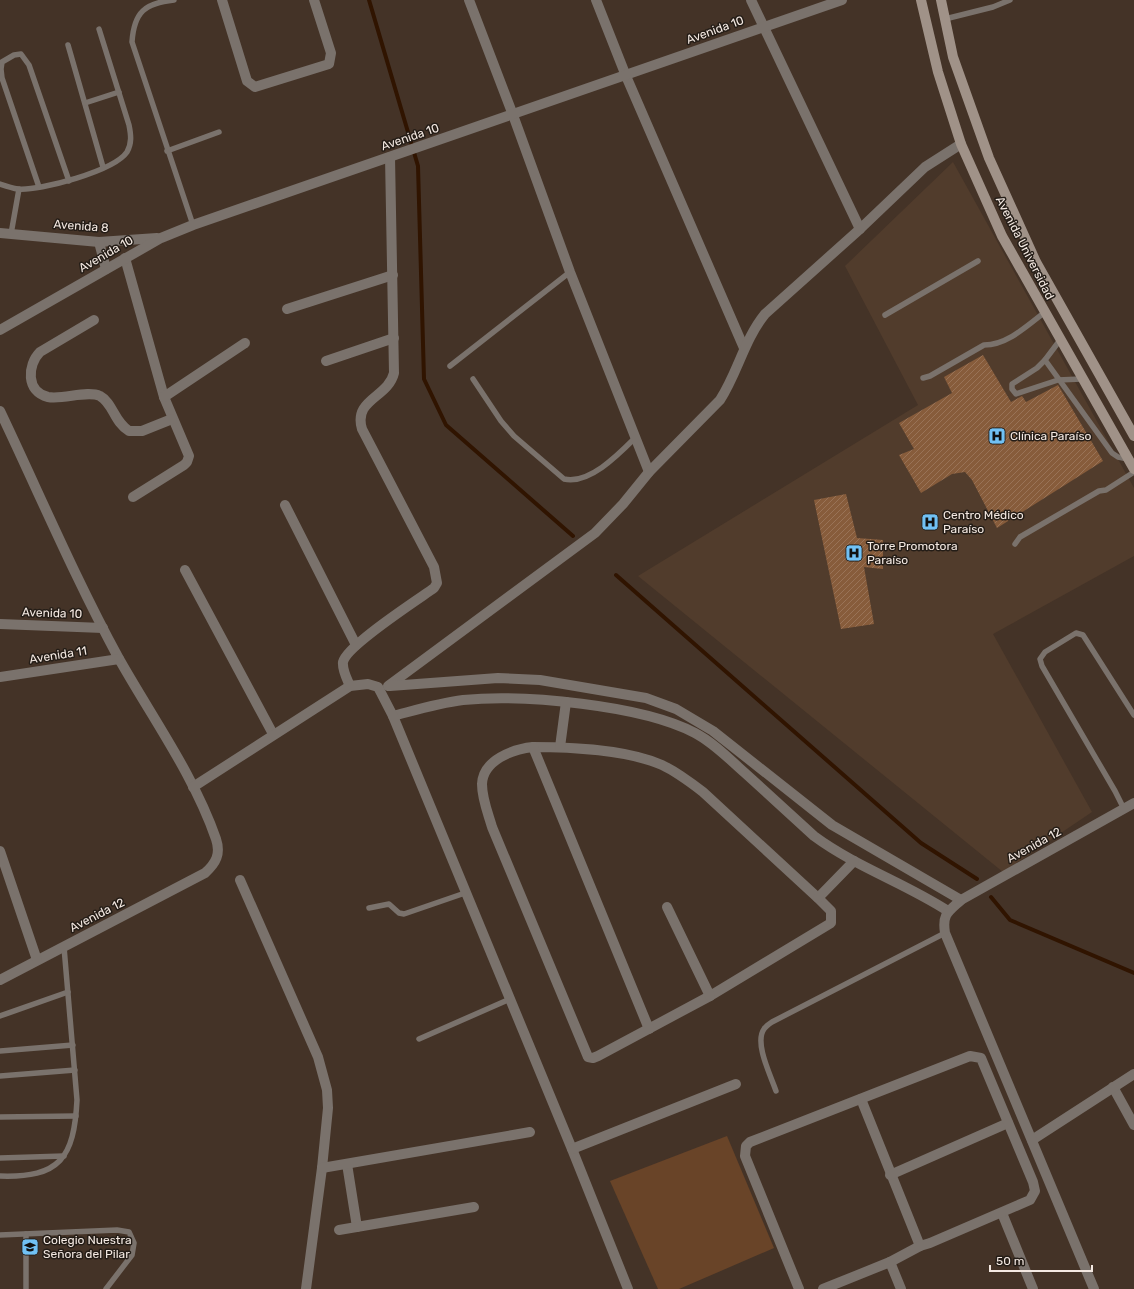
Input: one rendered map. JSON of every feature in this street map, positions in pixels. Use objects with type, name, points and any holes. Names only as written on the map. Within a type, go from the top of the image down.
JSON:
[{"type":"street","points":[[222,0],[248,81],[255,87],[329,64],[331,53],[314,0]]},
{"type":"street","points":[[469,0],[514,114],[570,272],[649,472]]},
{"type":"street","points":[[596,0],[626,76],[744,348]]},
{"type":"street","points":[[751,0],[860,229]]},
{"type":"street","name":"Avenida 10","points":[[0,330],[161,238],[193,225],[842,0]]},
{"type":"street","name":"Avenida Universidad","points":[[922,0],[938,72],[961,144],[1002,236],[1081,379],[1134,469]]},
{"type":"street","name":"Avenida Universidad","points":[[941,0],[954,57],[988,158],[1036,262],[1134,436]]},
{"type":"street","points":[[383,686],[595,534],[624,504],[649,472],[720,400],[735,372],[744,348],[754,328],[765,314],[860,229],[925,167],[961,144]]},
{"type":"street","points":[[350,686],[343,663],[345,657],[356,645],[434,588],[437,583],[434,568],[360,422],[362,409],[389,385],[394,373],[390,157]]},
{"type":"street","name":"Avenida 8","points":[[0,232],[99,242],[161,238]]},
{"type":"street","points":[[99,242],[106,269]]},
{"type":"street","points":[[125,258],[164,397],[189,460],[184,465],[134,497]]},
{"type":"street","points":[[287,309],[393,275]]},
{"type":"street","points":[[94,320],[40,352],[35,357],[31,362],[30,371],[37,390],[46,397],[55,398],[97,395],[105,400],[117,421],[129,431],[142,431],[172,419]]},
{"type":"street","points":[[326,361],[394,338]]},
{"type":"street","points":[[164,397],[245,343]]},
{"type":"street","points":[[0,412],[103,628],[119,659],[193,787],[273,734],[350,686],[368,684],[383,686],[444,680],[498,678],[540,680],[646,698],[676,709],[713,731],[832,825],[962,900]]},
{"type":"street","points":[[286,505],[356,645]]},
{"type":"street","points":[[185,570],[273,734]]},
{"type":"street","name":"Avenida 10","points":[[0,624],[103,628]]},
{"type":"street","name":"Avenida 11","points":[[0,677],[119,659]]},
{"type":"street","points":[[383,686],[393,716],[572,1149],[628,1289]]},
{"type":"street","points":[[393,716],[439,703],[465,700],[566,702],[634,713],[672,724],[695,733],[717,748],[814,836],[854,861],[918,892],[948,912],[944,916],[945,933],[1094,1289]]},
{"type":"street","points":[[560,747],[566,702]]},
{"type":"street","points":[[533,747],[649,1029]]},
{"type":"street","points":[[560,747],[640,758],[661,765],[683,777],[703,792],[818,898],[831,911],[831,922],[710,996],[649,1029],[593,1058],[586,1054],[492,827],[484,801],[482,783],[487,771],[506,753],[518,748],[560,747]]},
{"type":"street","name":"Avenida 12","points":[[0,980],[205,873],[213,866],[218,858],[216,839],[193,787]]},
{"type":"street","name":"Avenida 12","points":[[948,912],[962,900],[1131,806]]},
{"type":"street","points":[[0,850],[37,960]]},
{"type":"street","points":[[818,898],[854,861]]},
{"type":"street","points":[[240,880],[318,1057],[324,1077],[328,1108],[322,1168],[306,1289]]},
{"type":"street","points":[[667,907],[710,996]]},
{"type":"street","points":[[799,1289],[744,1156],[744,1150],[750,1142],[970,1056],[981,1058],[987,1069],[1033,1182],[1035,1191],[1030,1200],[920,1246],[890,1262],[823,1289]]},
{"type":"street","points":[[1032,1140],[1134,1074]]},
{"type":"street","points":[[572,1149],[736,1084]]},
{"type":"street","points":[[1113,1087],[1134,1125]]},
{"type":"street","points":[[861,1099],[890,1175],[920,1246]]},
{"type":"street","points":[[890,1175],[1008,1123]]},
{"type":"street","points":[[322,1168],[530,1132]]},
{"type":"street","points":[[347,1164],[357,1227]]},
{"type":"street","points":[[339,1230],[474,1208]]},
{"type":"street","points":[[1002,1213],[1032,1289]]},
{"type":"street","points":[[890,1262],[901,1289]]},
{"type":"lane","points":[[174,0],[160,2],[146,7],[136,22],[132,42],[167,151],[193,225]]},
{"type":"lane","points":[[945,19],[993,7],[1010,0]]},
{"type":"lane","points":[[0,184],[19,189],[69,181],[103,168],[117,161],[125,154],[131,139],[129,125],[99,29]]},
{"type":"lane","points":[[68,44],[103,168]]},
{"type":"lane","points":[[39,187],[2,78],[2,62],[14,55],[21,54],[29,65],[69,181]]},
{"type":"lane","points":[[85,104],[119,92]]},
{"type":"lane","points":[[167,151],[218,132]]},
{"type":"lane","points":[[11,234],[19,189]]},
{"type":"lane","points":[[885,315],[978,261]]},
{"type":"lane","points":[[450,366],[570,272]]},
{"type":"lane","points":[[923,378],[930,376],[984,345],[994,345],[1003,341],[1027,326],[1045,312]]},
{"type":"lane","points":[[1060,340],[1045,360],[1012,384],[1012,389],[1016,394],[1023,393],[1058,380],[1081,379]]},
{"type":"lane","points":[[1045,360],[1112,453],[1118,457],[1129,460]]},
{"type":"lane","points":[[473,379],[501,421],[514,436],[564,479],[572,481],[591,475],[636,437]]},
{"type":"lane","points":[[1015,544],[1020,537],[1099,491],[1106,490],[1134,472]]},
{"type":"lane","points":[[1131,806],[1115,791],[1042,666],[1040,659],[1045,652],[1076,633],[1083,635],[1134,715]]},
{"type":"lane","points":[[369,908],[388,904],[399,913],[404,914],[466,893]]},
{"type":"lane","points":[[776,1091],[762,1050],[761,1036],[764,1029],[772,1022],[945,933]]},
{"type":"lane","points":[[0,1176],[37,1174],[51,1169],[64,1156],[71,1141],[76,1116],[77,1100],[64,947]]},
{"type":"lane","points":[[0,1016],[68,992]]},
{"type":"lane","points":[[419,1039],[510,999]]},
{"type":"lane","points":[[0,1051],[73,1046]]},
{"type":"lane","points":[[0,1076],[75,1070]]},
{"type":"lane","points":[[0,1117],[76,1116]]},
{"type":"lane","points":[[0,1158],[64,1156]]},
{"type":"lane","points":[[0,1236],[117,1230],[129,1232],[134,1243],[132,1255],[106,1289]]},
{"type":"lane","points":[[26,1234],[26,1289]]},
{"type":"shaded area","name":"Centro Médico Paraíso","points":[[953,162],[1134,488],[1134,556],[993,634],[1092,812],[1003,872],[638,576],[918,405],[845,266]]},
{"type":"shaded area","points":[[727,1136],[774,1248],[679,1289],[658,1289],[610,1181]]},
{"type":"building","name":"Clínica Paraíso","points":[[983,355],[1011,402],[1022,396],[1026,402],[1058,385],[1103,461],[997,528],[972,480],[965,472],[952,474],[921,493],[899,455],[914,449],[899,423],[952,393],[944,377]]},
{"type":"building","name":"Torre Promotora Paraíso","points":[[846,494],[857,538],[883,540],[883,569],[864,567],[874,624],[841,629],[814,500]]},
{"type":"waterway","points":[[369,0],[418,166],[424,379],[446,425],[573,536]]},
{"type":"waterway","points":[[616,575],[921,843],[977,879]]},
{"type":"waterway","points":[[991,897],[1010,920],[1134,973]]},
{"type":"place","name":"Clínica Paraíso","points":[[997,436]]},
{"type":"place","name":"Centro Médico Paraíso","points":[[930,522]]},
{"type":"place","name":"Torre Promotora Paraíso","points":[[854,553]]},
{"type":"place","name":"Colegio Nuestra Señora del Pilar","points":[[30,1247]]}]
